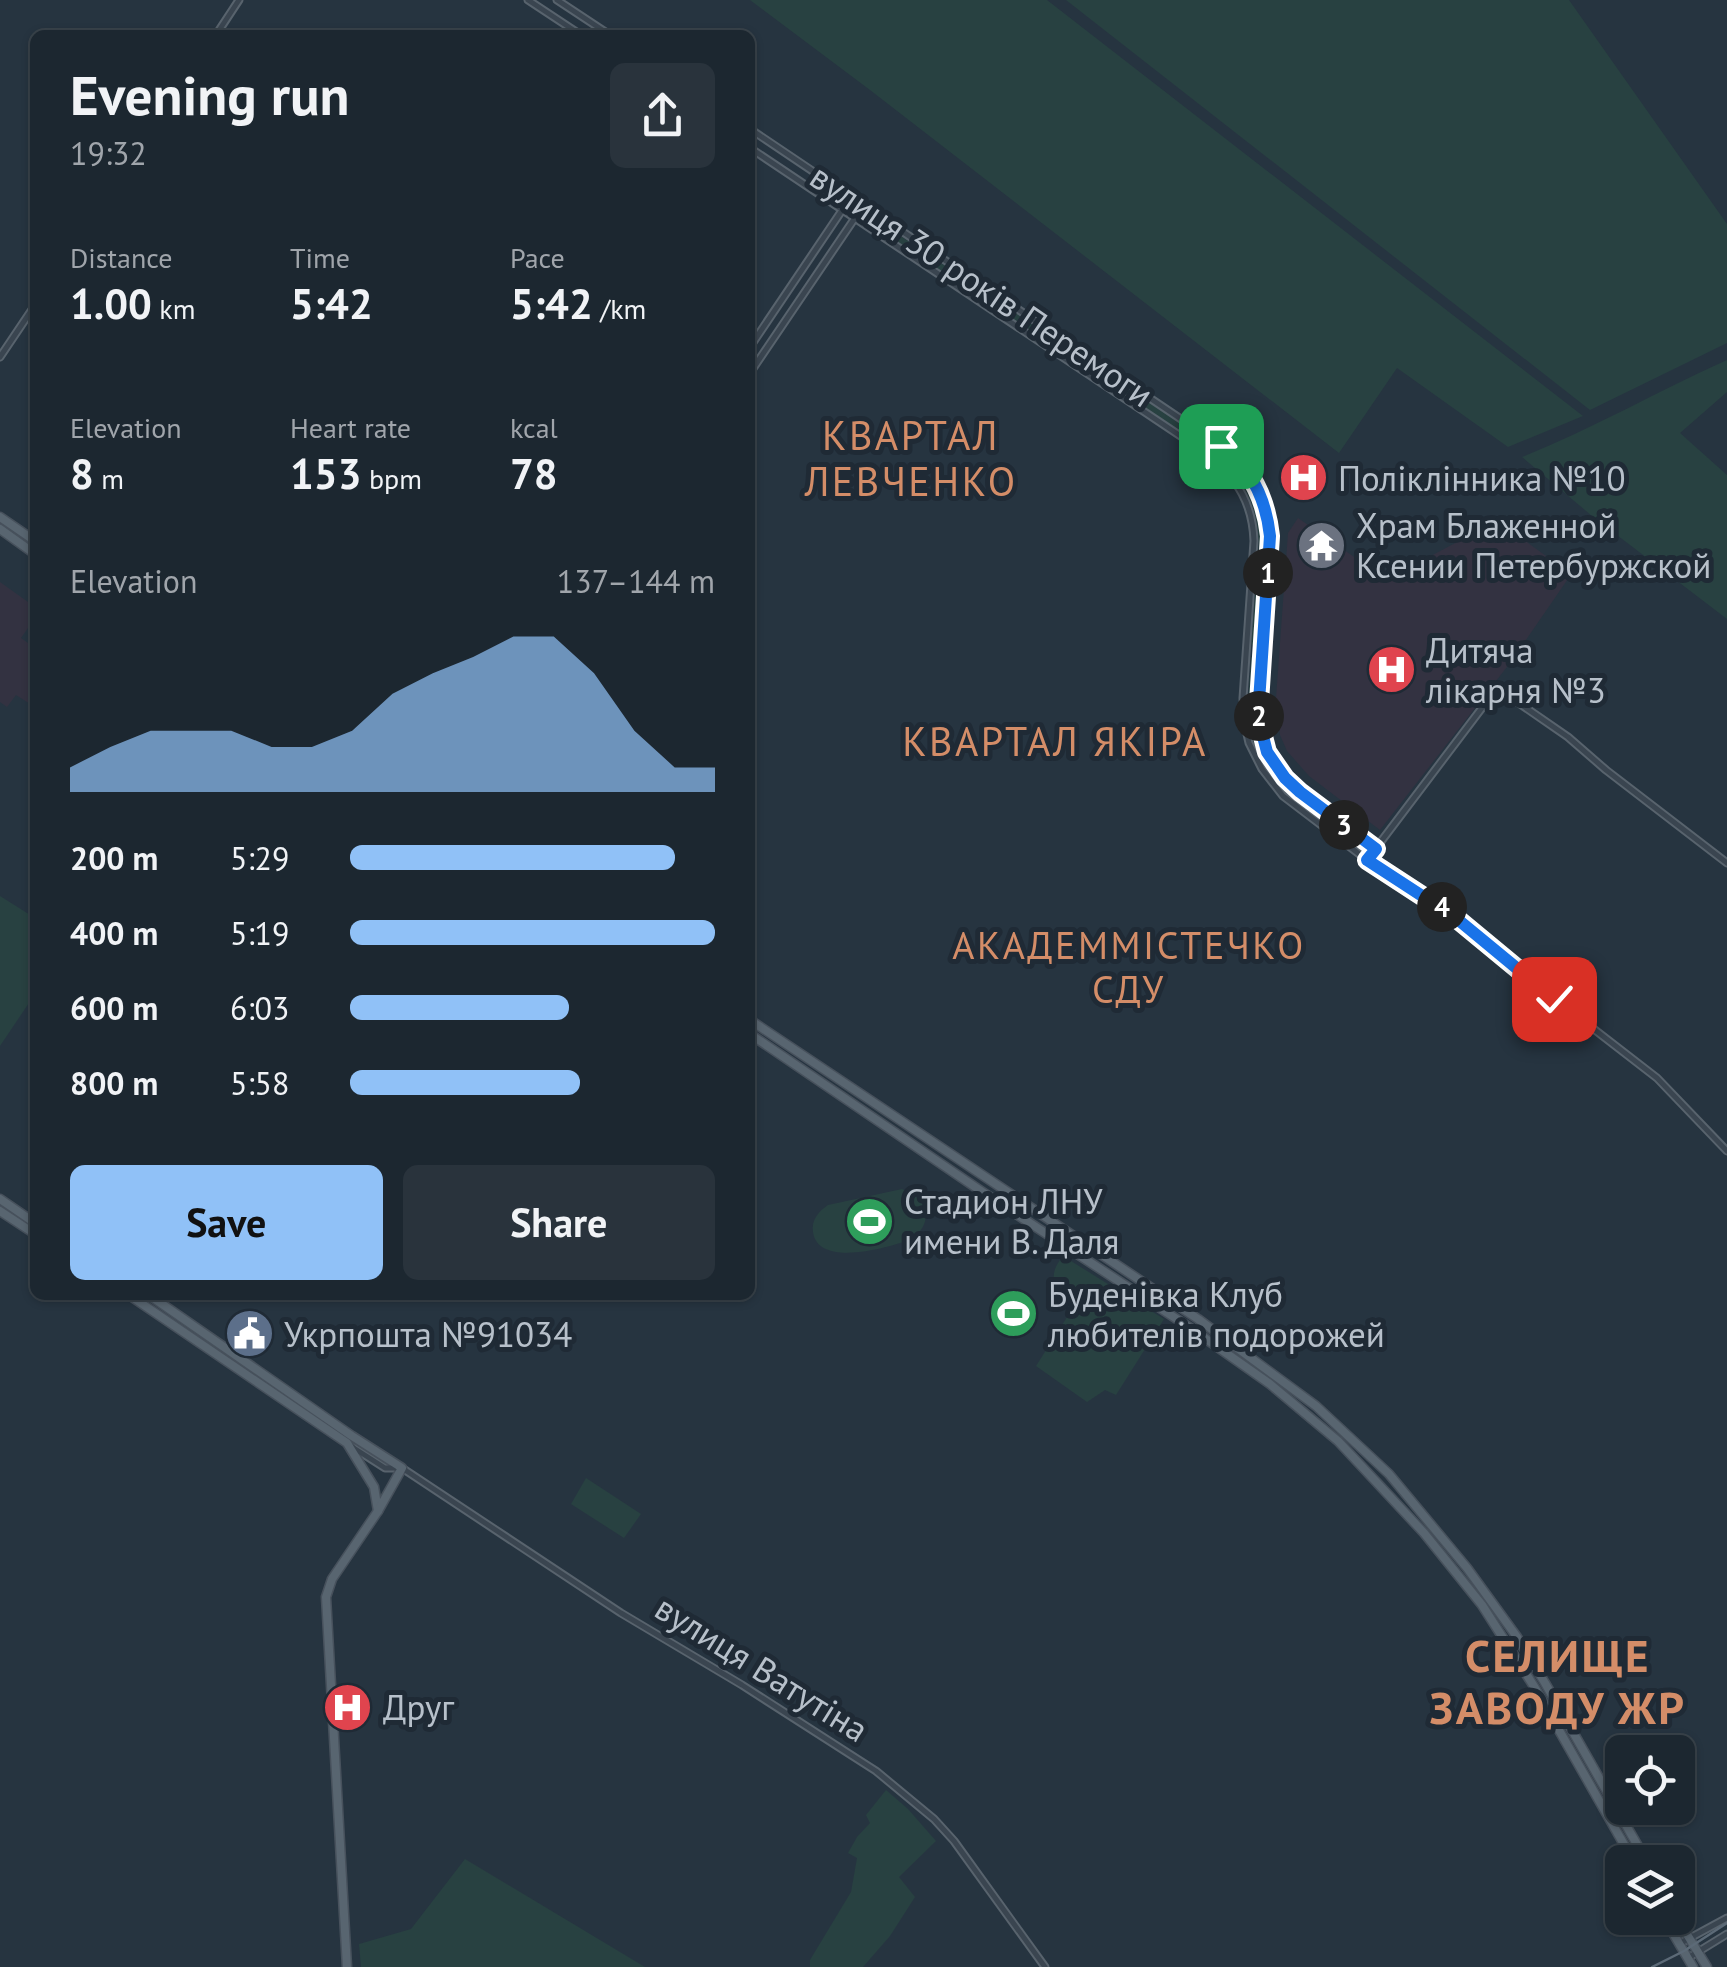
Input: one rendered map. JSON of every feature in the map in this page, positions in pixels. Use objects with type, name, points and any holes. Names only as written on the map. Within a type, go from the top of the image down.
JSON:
[{"type":"main road","points":[[0,517],[30,538]]},
{"type":"main road","points":[[0,529],[30,550]]},
{"type":"main road","points":[[755,1023],[1097,1250],[1316,1406],[1389,1474],[1517,1636],[1637,1845]]},
{"type":"main road","points":[[755,1037],[1190,1328],[1317,1422],[1424,1533],[1482,1604],[1536,1688],[1624,1845]]},
{"type":"main road","points":[[922,1150],[928,1140]]},
{"type":"main road","points":[[0,1200],[30,1220]]},
{"type":"main road","points":[[0,1211],[30,1231]]},
{"type":"main road","name":"вулиця Ватутіна","points":[[137,1300],[347,1443]]},
{"type":"main road","name":"вулиця Ватутіна","points":[[157,1300],[402,1468]]},
{"type":"main road","points":[[347,1443],[374,1488],[378,1512]]},
{"type":"main road","points":[[348,1967],[326,1597],[332,1579],[378,1512],[402,1468]]},
{"type":"main road","points":[[1674,1935],[1690,1963]]},
{"type":"main road","points":[[1687,1935],[1707,1967]]},
{"type":"street","points":[[219,30],[240,0]]},
{"type":"street","points":[[528,0],[573,30]]},
{"type":"street","points":[[557,0],[602,30]]},
{"type":"street","name":"вулиця 30 років Перемоги","points":[[755,132],[1239,461],[1266,507],[1270,536],[1258,717],[1267,752],[1300,792],[1376,849]]},
{"type":"street","name":"вулиця 30 років Перемоги","points":[[755,151],[1185,439],[1230,474],[1254,524],[1244,720],[1249,743],[1262,769],[1283,796],[1367,860],[1456,918],[1657,1078],[1727,1151]]},
{"type":"street","points":[[755,340],[851,197]]},
{"type":"street","points":[[755,367],[863,205]]},
{"type":"street","points":[[0,357],[30,312]]},
{"type":"street","points":[[1367,860],[1497,688],[1568,737],[1727,863]]},
{"type":"street","name":"вулиця Ватутіна","points":[[347,1443],[385,1468],[402,1468],[634,1622],[876,1770],[954,1841],[1045,1967]]},
{"type":"street","points":[[1679,1944],[1727,1918]]},
{"type":"street","points":[[1690,1963],[1698,1952],[1727,1934]]},
{"type":"shaded area","name":"Дитяча лікарня №3","points":[[1298,518],[1373,570],[1404,570],[1484,528],[1494,518],[1570,576],[1510,663],[1380,830],[1309,776],[1287,751],[1280,735],[1276,698],[1288,533]]},
{"type":"shaded area","points":[[0,582],[30,603],[30,625],[21,638],[30,644],[30,704],[16,695],[7,707],[0,702]]},
{"type":"green space","points":[[750,0],[1047,0],[1583,416],[1508,447],[1397,368],[1339,453]]},
{"type":"green space","points":[[1066,0],[1569,0],[1727,224],[1727,343],[1590,410]]},
{"type":"green space","points":[[862,212],[1185,426],[1185,430],[1180,431],[862,218]]},
{"type":"green space","points":[[1727,360],[1727,392],[1680,433],[1727,475],[1727,619],[1522,457]]},
{"type":"green space","points":[[1198,438],[1215,445],[1244,473],[1259,505],[1263,557],[1256,648],[1251,644],[1258,557],[1253,508],[1243,486]]},
{"type":"green space","points":[[1253,655],[1257,659],[1255,721],[1267,757],[1288,786],[1345,837],[1296,801],[1260,759],[1249,722]]},
{"type":"green space","points":[[0,896],[30,915],[30,1001],[0,1046]]},
{"type":"green space","name":"Стадион ЛНУ имени В. Даля","points":[[902,1189],[917,1198],[925,1210],[921,1231],[914,1238],[890,1246],[841,1253],[818,1243],[813,1224],[828,1205]]},
{"type":"green space","points":[[1060,1260],[1071,1261],[1164,1319],[1116,1395],[1105,1390],[1087,1402],[1036,1366],[1069,1314],[1054,1279]]},
{"type":"green space","points":[[586,1478],[641,1514],[624,1538],[571,1504]]},
{"type":"green space","points":[[886,1790],[936,1841],[899,1877],[915,1897],[890,1936],[863,1967],[810,1967],[810,1960],[851,1892],[857,1858],[848,1853],[870,1823],[866,1815]]},
{"type":"green space","points":[[465,1859],[645,1967],[361,1967],[359,1944],[411,1929]]},
{"type":"tram line","points":[[1652,1967],[1727,1923]]},
{"type":"place","name":"Поліклінника №10","points":[[1303,478]]},
{"type":"place","name":"Храм Блаженной Ксении Петербуржской","points":[[1321,545]]},
{"type":"place","name":"Дитяча лікарня №3","points":[[1391,670]]},
{"type":"place","name":"Стадион ЛНУ имени В. Даля","points":[[869,1221]]},
{"type":"place","name":"Буденівка Клуб любителів подорожей","points":[[1013,1314]]},
{"type":"place","name":"Укрпошта №91034","points":[[249,1334]]},
{"type":"place","name":"Друг","points":[[348,1707]]},
{"type":"district","name":"КВАРТАЛ ЛЕВЧЕНКО","points":[[911,458]]},
{"type":"district","name":"КВАРТАЛ ЯКІРА","points":[[1055,741]]},
{"type":"district","name":"АКАДЕММІСТЕЧКО СДУ","points":[[1129,966]]},
{"type":"district","name":"СЕЛИЩЕ ЗАВОДУ ЖР","points":[[1558,1681]]},
{"type":"route","points":[[1221,446],[1250,475],[1267,511],[1270,536],[1258,717],[1274,764],[1300,792],[1376,849],[1367,860],[1456,918],[1554,999]]}]
